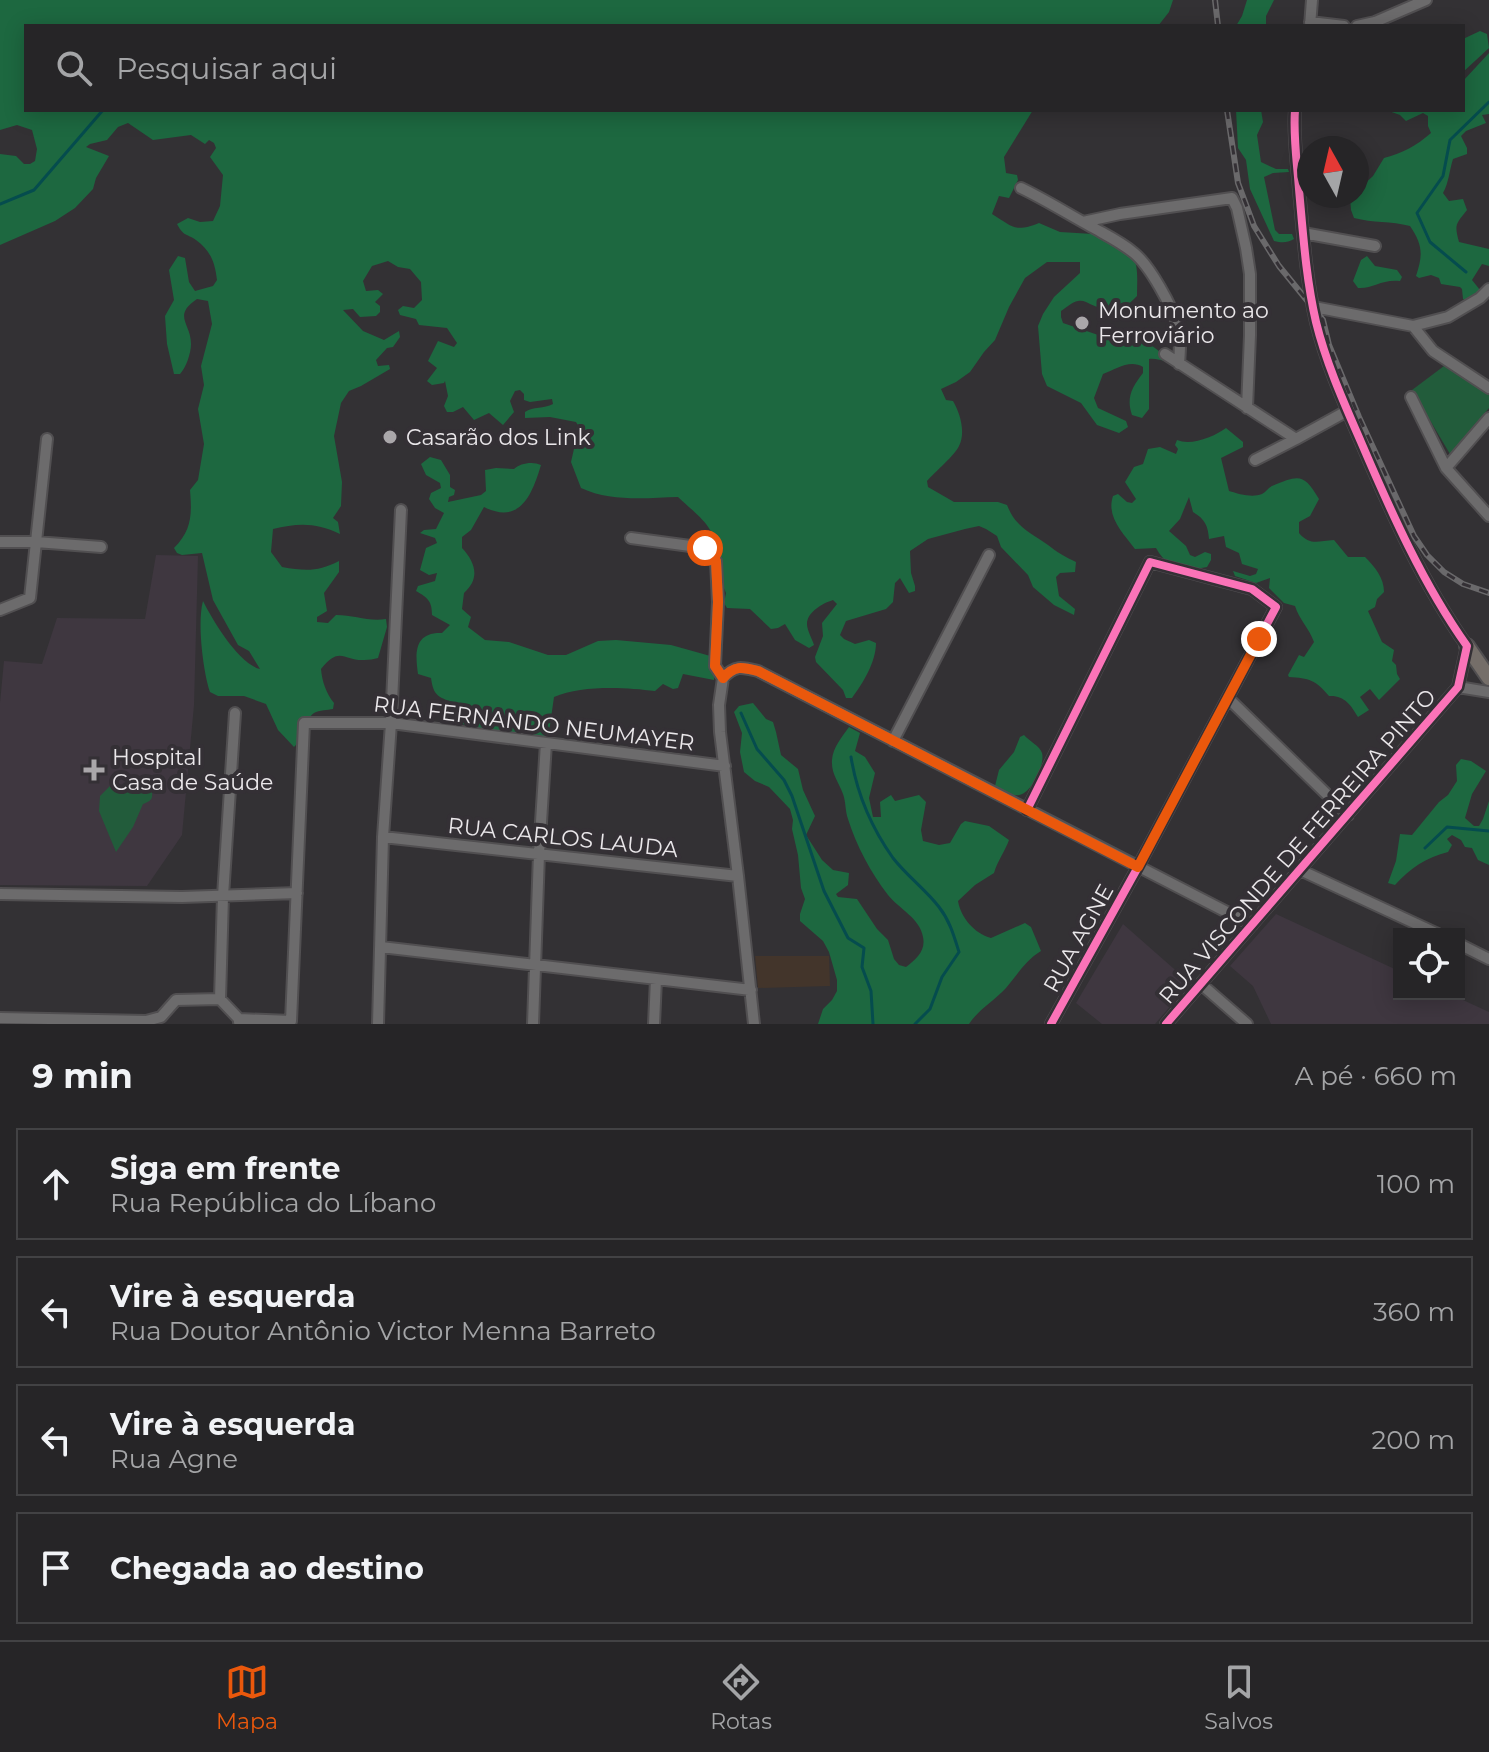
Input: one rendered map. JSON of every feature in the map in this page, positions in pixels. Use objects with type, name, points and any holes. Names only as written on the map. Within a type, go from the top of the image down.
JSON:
[{"type":"main road","points":[[1467,646],[1489,678]]},
{"type":"street","points":[[1310,24],[1312,0]]},
{"type":"street","points":[[1366,24],[1426,0]]},
{"type":"street","points":[[1295,112],[1303,233],[1324,353],[1391,509],[1446,615],[1467,646]]},
{"type":"street","points":[[1021,188],[1068,211],[1136,254],[1152,274],[1178,329],[1179,364]]},
{"type":"street","points":[[1083,222],[1232,198],[1237,208],[1250,274],[1247,408]]},
{"type":"street","points":[[1303,233],[1375,246]]},
{"type":"street","points":[[1314,307],[1413,326],[1448,317],[1489,289]]},
{"type":"street","points":[[1413,326],[1433,351],[1489,388]]},
{"type":"street","points":[[1165,354],[1296,439]]},
{"type":"street","points":[[1411,397],[1446,468],[1489,516]]},
{"type":"street","points":[[1255,460],[1347,411]]},
{"type":"street","points":[[1446,468],[1489,418]]},
{"type":"street","points":[[0,610],[30,598],[47,439]]},
{"type":"street","points":[[378,1024],[383,837],[401,510]]},
{"type":"street","points":[[631,538],[705,548],[716,561],[715,666],[723,678],[719,719],[754,1024]]},
{"type":"street","points":[[0,542],[101,547]]},
{"type":"street","points":[[893,741],[989,555]]},
{"type":"street","name":"RUA AGNE","points":[[1027,810],[1150,562],[1252,589],[1276,607],[1051,1024]]},
{"type":"street","name":"RUA VISCONDE DE FERREIRA PINTO","points":[[1166,1024],[1458,687],[1467,646]]},
{"type":"street","points":[[723,678],[731,670],[740,668],[758,671],[1252,925]]},
{"type":"street","name":"RUA VISCONDE DE FERREIRA PINTO","points":[[1458,687],[1489,692]]},
{"type":"street","points":[[1228,698],[1348,815]]},
{"type":"street","points":[[235,713],[220,999],[239,1021]]},
{"type":"street","name":"RUA FERNANDO NEUMAYER","points":[[239,1021],[291,1021],[304,723],[391,723],[725,766]]},
{"type":"street","points":[[533,1024],[546,743]]},
{"type":"street","name":"RUA CARLOS LAUDA","points":[[383,837],[738,876]]},
{"type":"street","points":[[1300,870],[1425,928]]},
{"type":"street","points":[[0,894],[115,897],[297,893]]},
{"type":"street","points":[[381,947],[751,990]]},
{"type":"street","points":[[1465,947],[1489,959]]},
{"type":"street","points":[[654,1024],[656,979]]},
{"type":"street","points":[[1201,984],[1247,1024]]},
{"type":"street","points":[[0,1018],[146,1021],[161,1017],[176,1000],[220,999]]},
{"type":"shaded area","name":"Hospital Casa de Saúde","points":[[156,555],[198,556],[194,705],[182,835],[147,886],[0,885],[0,703],[4,661],[42,664],[57,618],[145,619]]},
{"type":"shaded area","points":[[1276,914],[1393,968],[1393,1000],[1463,1000],[1489,1012],[1489,1024],[1271,1024],[1253,986],[1230,966]]},
{"type":"shaded area","points":[[1123,924],[1190,983],[1155,1024],[1102,1024],[1076,1003]]},
{"type":"shaded area","points":[[755,956],[829,956],[830,986],[758,988]]},
{"type":"green space","points":[[0,0],[1173,0],[1160,24],[24,24],[24,112],[1032,112],[1004,157],[1006,173],[1017,175],[1018,180],[1009,198],[999,196],[992,214],[1018,228],[1039,223],[1060,232],[1093,234],[1132,253],[1137,269],[1137,296],[1115,309],[1076,302],[1061,311],[1063,323],[1104,337],[1151,345],[1168,358],[1167,361],[1149,359],[1149,409],[1142,418],[1132,415],[1130,403],[1131,393],[1143,373],[1143,367],[1128,364],[1103,374],[1094,398],[1098,408],[1126,421],[1128,427],[1119,433],[1097,425],[1081,403],[1047,386],[1042,374],[1038,326],[1054,297],[1080,273],[1080,262],[1047,262],[1025,278],[995,340],[970,372],[941,389],[946,400],[953,401],[956,406],[962,435],[957,450],[927,481],[928,487],[954,502],[998,502],[1007,505],[1024,529],[1076,562],[1075,572],[1060,573],[1056,577],[1059,596],[1075,609],[1074,615],[1054,605],[1033,587],[1028,575],[1001,547],[997,536],[986,529],[979,526],[928,539],[910,551],[915,591],[909,593],[900,578],[895,583],[893,602],[886,609],[846,621],[840,635],[844,639],[855,644],[869,640],[876,643],[874,658],[864,679],[852,698],[846,698],[843,690],[816,662],[815,657],[823,636],[822,623],[837,604],[833,600],[820,606],[808,620],[814,645],[809,648],[795,640],[785,624],[771,629],[750,609],[727,608],[717,544],[704,522],[678,497],[616,497],[581,488],[571,462],[579,427],[576,422],[550,417],[525,418],[525,412],[553,404],[552,399],[530,402],[524,400],[520,390],[515,391],[510,401],[514,412],[503,425],[489,413],[474,420],[463,407],[447,412],[444,406],[448,396],[445,381],[432,385],[427,381],[437,368],[428,361],[438,341],[454,347],[457,343],[447,328],[419,325],[416,319],[400,315],[398,310],[403,306],[414,308],[422,300],[421,282],[410,269],[388,261],[372,266],[363,281],[366,291],[378,290],[383,294],[375,302],[380,306],[380,312],[376,316],[360,317],[353,309],[343,310],[363,331],[384,340],[399,331],[400,337],[376,360],[378,366],[389,365],[390,369],[349,391],[341,403],[334,436],[342,482],[341,506],[333,518],[338,522],[340,534],[323,527],[306,525],[273,529],[271,552],[282,567],[318,569],[339,561],[339,572],[324,593],[327,611],[317,617],[317,622],[328,623],[336,615],[343,615],[386,619],[387,627],[378,658],[357,660],[338,656],[321,669],[325,687],[334,703],[333,709],[310,716],[294,747],[278,730],[266,704],[244,696],[218,696],[210,692],[202,646],[203,601],[235,651],[260,669],[249,651],[238,645],[213,600],[202,553],[182,555],[174,548],[188,528],[190,490],[198,480],[204,444],[198,409],[204,385],[201,366],[212,324],[208,301],[197,299],[186,310],[184,315],[190,337],[190,352],[180,374],[174,374],[165,316],[174,300],[169,270],[178,256],[185,258],[189,282],[195,291],[213,286],[217,280],[209,253],[183,233],[177,224],[188,218],[200,222],[213,221],[220,206],[223,175],[210,157],[216,148],[214,143],[209,140],[205,144],[191,135],[153,140],[128,123],[118,127],[107,140],[86,147],[109,156],[93,189],[75,208],[55,221],[0,245],[0,154],[16,156],[24,164],[30,164],[35,161],[37,149],[32,130],[17,125],[0,130]]},
{"type":"green space","points":[[1247,0],[1274,0],[1266,16],[1266,24],[1237,24]]},
{"type":"green space","points":[[1480,31],[1487,34],[1489,48],[1465,70],[1465,38]]},
{"type":"green space","points":[[1489,53],[1489,114],[1482,115],[1486,123],[1461,136],[1467,154],[1453,159],[1443,193],[1449,201],[1463,199],[1467,210],[1457,224],[1459,242],[1489,249],[1489,266],[1482,264],[1472,280],[1480,290],[1465,300],[1460,287],[1441,284],[1439,278],[1431,275],[1416,276],[1420,250],[1410,226],[1354,218],[1351,208],[1369,208],[1369,180],[1384,158],[1409,148],[1431,133],[1428,116],[1423,113],[1406,121],[1392,112],[1465,112],[1465,79]]},
{"type":"green space","points":[[1236,112],[1261,112],[1263,122],[1257,135],[1261,162],[1276,169],[1288,169],[1289,172],[1264,177],[1275,230],[1279,234],[1292,234],[1294,239],[1274,241],[1250,189],[1246,160],[1238,148]]},
{"type":"green space","points":[[1367,256],[1375,266],[1397,270],[1402,277],[1400,281],[1358,288],[1353,281],[1361,260]]},
{"type":"green space","points":[[1444,366],[1489,392],[1489,408],[1450,454],[1412,390]]},
{"type":"green space","points":[[1226,428],[1243,442],[1243,447],[1221,458],[1229,491],[1258,495],[1289,479],[1305,481],[1319,499],[1310,516],[1299,522],[1299,533],[1311,541],[1334,540],[1348,557],[1365,557],[1381,577],[1384,592],[1377,599],[1375,607],[1368,611],[1382,642],[1394,650],[1392,661],[1400,679],[1379,700],[1370,689],[1360,697],[1369,710],[1358,717],[1346,702],[1329,696],[1316,683],[1289,677],[1299,655],[1304,657],[1314,642],[1295,606],[1284,603],[1269,588],[1270,578],[1256,583],[1235,576],[1233,571],[1250,576],[1256,574],[1258,569],[1242,564],[1239,553],[1226,547],[1224,536],[1209,539],[1205,523],[1193,512],[1189,497],[1180,519],[1169,531],[1186,546],[1190,555],[1211,554],[1207,567],[1177,567],[1160,555],[1156,548],[1135,549],[1114,518],[1113,496],[1118,494],[1132,503],[1136,499],[1125,482],[1134,467],[1143,464],[1148,449],[1160,447],[1176,454],[1177,440],[1202,440]]},
{"type":"green space","points":[[430,457],[441,460],[450,475],[450,487],[455,490],[448,502],[481,495],[486,491],[485,470],[514,469],[527,463],[541,465],[523,504],[507,512],[484,507],[471,530],[462,537],[462,548],[474,571],[472,582],[464,593],[462,609],[471,617],[468,627],[485,640],[509,642],[548,655],[566,655],[598,641],[671,645],[714,657],[714,680],[683,674],[678,688],[673,689],[663,684],[655,691],[603,688],[565,693],[554,697],[548,739],[511,738],[452,721],[450,701],[436,693],[431,678],[418,674],[417,666],[421,640],[442,633],[450,625],[432,615],[428,600],[416,591],[418,586],[435,581],[437,573],[429,575],[420,570],[426,548],[437,543],[435,538],[420,533],[436,529],[444,513],[435,508],[429,499],[431,493],[441,488],[440,483],[426,475],[421,464]]},
{"type":"green space","points":[[753,703],[766,719],[773,722],[781,755],[798,769],[803,790],[815,816],[806,835],[822,860],[833,870],[849,873],[848,885],[836,894],[838,897],[857,899],[888,940],[899,965],[906,967],[917,958],[922,951],[923,937],[918,924],[888,895],[876,878],[851,829],[832,765],[836,746],[849,727],[860,733],[855,751],[865,757],[875,773],[869,798],[873,817],[881,817],[880,802],[891,795],[895,801],[919,795],[926,802],[921,830],[923,841],[939,845],[950,843],[965,821],[989,826],[1009,840],[994,873],[958,901],[965,919],[985,936],[991,938],[1025,923],[1031,927],[1041,951],[969,1024],[818,1024],[823,1009],[837,991],[837,980],[823,941],[800,921],[805,899],[790,809],[769,787],[744,772],[740,752],[742,733],[734,712],[739,706]]},
{"type":"green space","points":[[1024,735],[1041,750],[1042,763],[1028,790],[1012,795],[995,786],[999,770]]},
{"type":"green space","points":[[1461,759],[1471,761],[1486,771],[1472,794],[1465,818],[1474,826],[1479,826],[1489,801],[1489,865],[1478,860],[1472,848],[1465,847],[1461,840],[1452,835],[1447,839],[1452,845],[1448,852],[1419,864],[1395,885],[1388,883],[1396,861],[1400,834],[1412,835],[1448,795],[1457,781],[1456,765]]},
{"type":"green space","points":[[111,785],[152,792],[151,799],[143,804],[133,827],[116,852],[99,811],[100,796]]},
{"type":"waterway","points":[[1466,272],[1430,242],[1417,213],[1443,176],[1450,140],[1489,102]]},
{"type":"waterway","points":[[0,204],[34,190],[101,112]]},
{"type":"waterway","points":[[741,713],[757,749],[784,780],[792,796],[824,891],[848,938],[864,948],[862,967],[871,991],[873,1024]]},
{"type":"waterway","points":[[851,757],[861,797],[878,834],[898,865],[943,912],[959,952],[942,977],[930,1009],[915,1024]]},
{"type":"waterway","points":[[1425,848],[1447,827],[1489,831]]},
{"type":"railway","points":[[1215,0],[1218,24]]},
{"type":"railway","points":[[1227,112],[1238,183],[1254,226],[1279,266],[1323,320],[1329,345],[1359,417],[1414,536],[1444,572],[1463,584],[1489,593]]},
{"type":"cycle path","points":[[1166,1024],[1458,687],[1467,646],[1436,598],[1396,521],[1325,353],[1307,273],[1295,112]]},
{"type":"cycle path","points":[[1027,810],[1150,562],[1252,589],[1276,607],[1051,1024]]},
{"type":"place","name":"Monumento ao Ferroviário","points":[[1082,323]]},
{"type":"place","name":"Casarão dos Link","points":[[390,437]]},
{"type":"place","name":"Hospital Casa de Saúde","points":[[94,770]]},
{"type":"route","points":[[705,548],[716,561],[715,666],[723,678],[731,670],[740,668],[758,671],[1138,867],[1259,639]]}]
